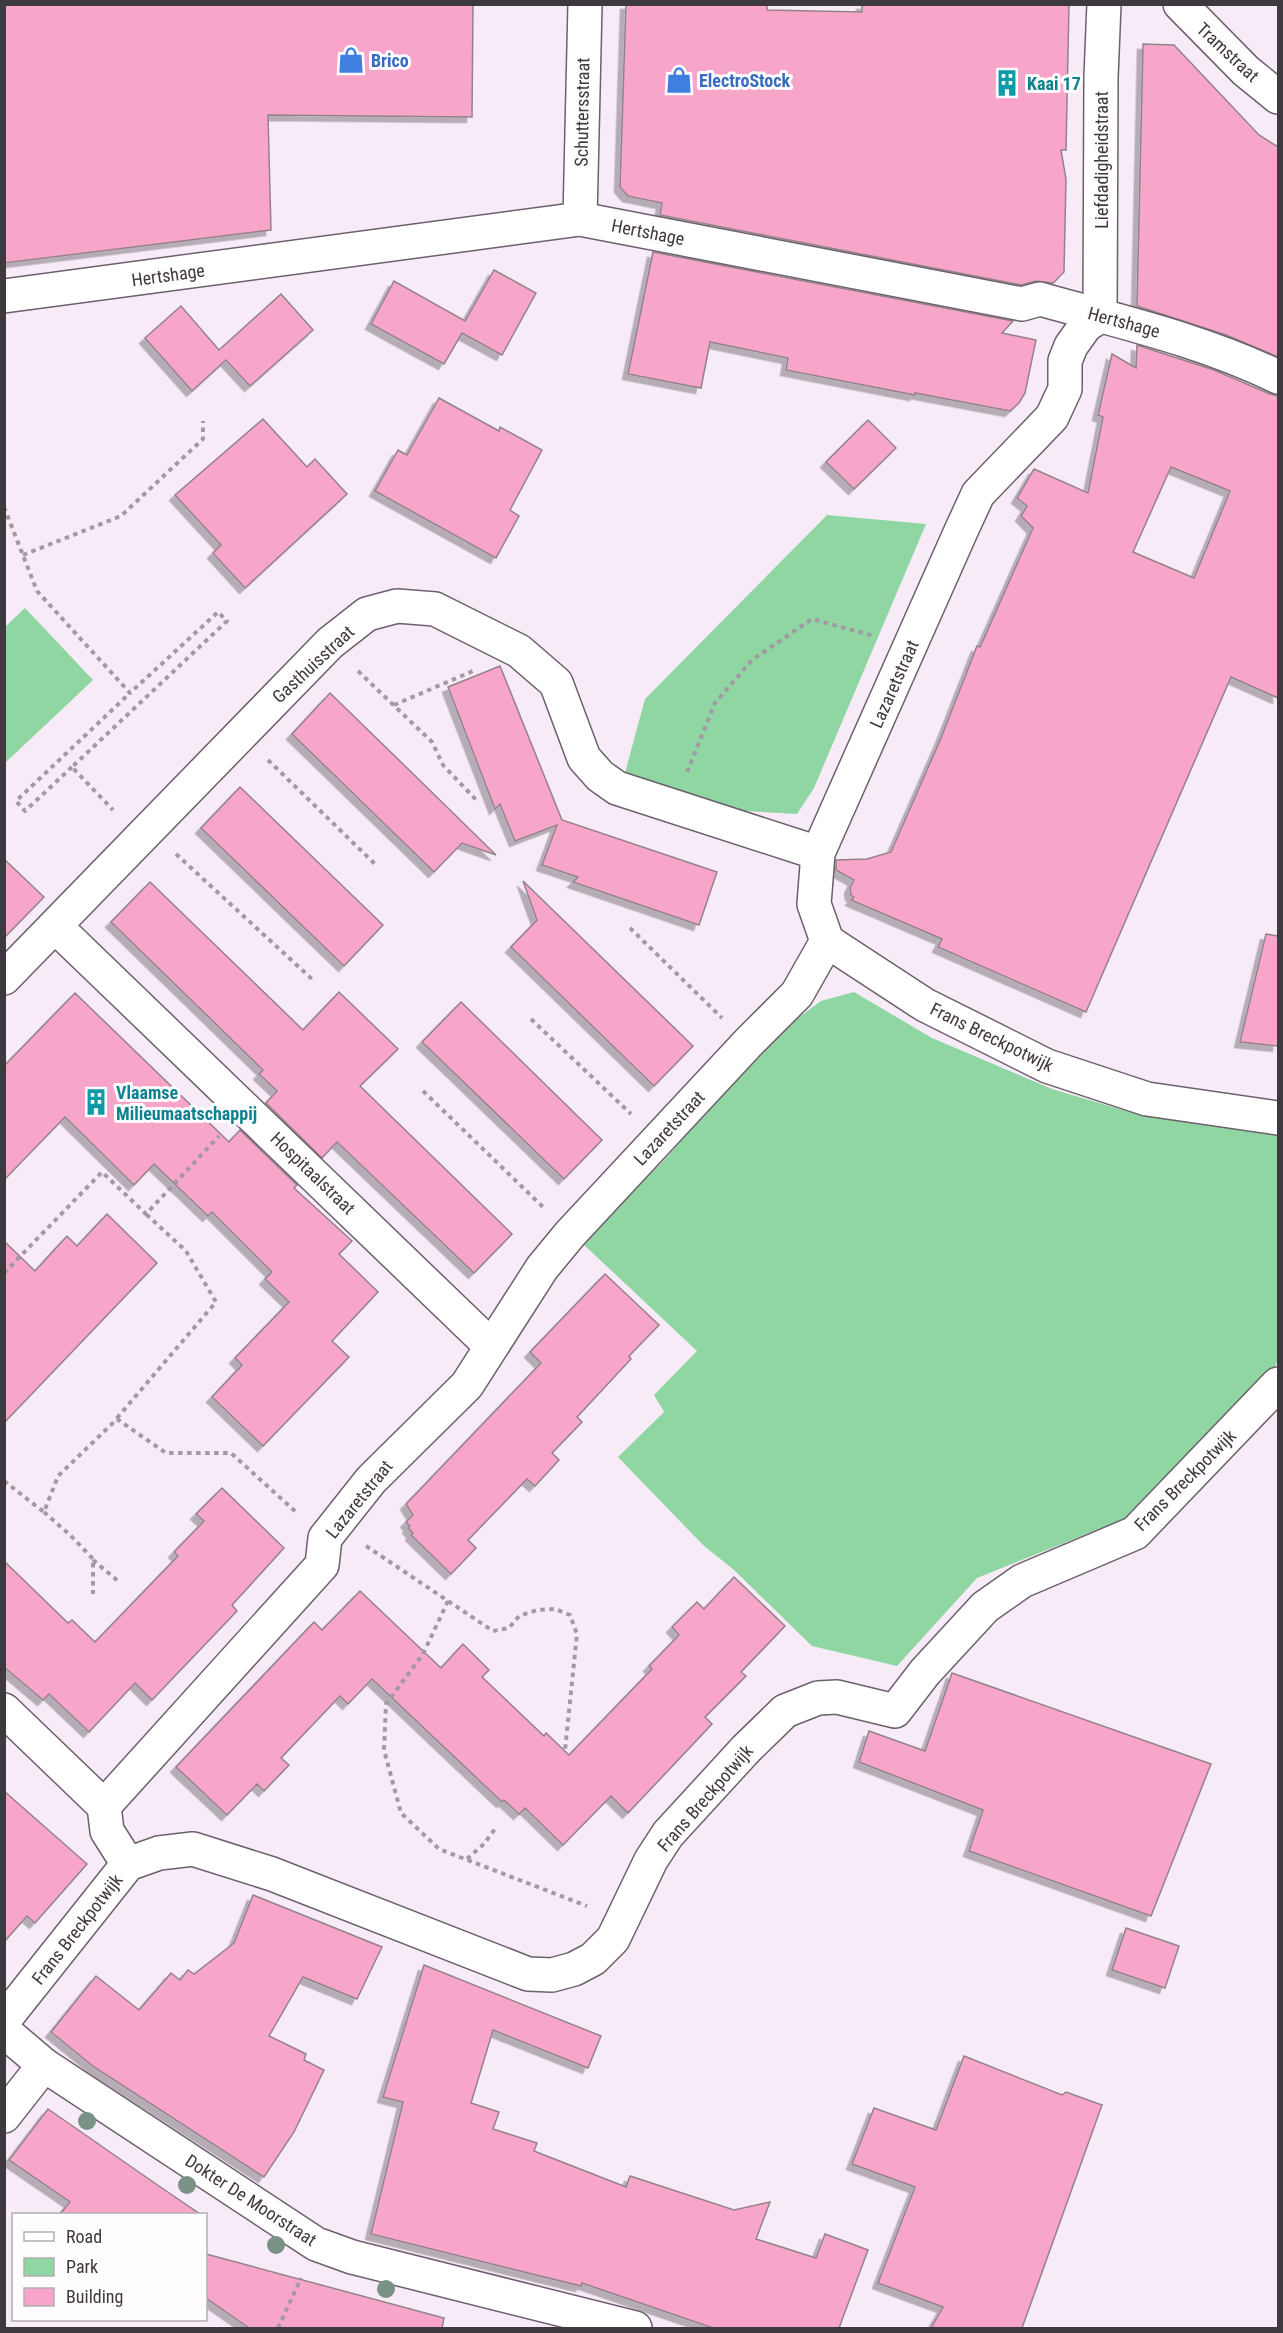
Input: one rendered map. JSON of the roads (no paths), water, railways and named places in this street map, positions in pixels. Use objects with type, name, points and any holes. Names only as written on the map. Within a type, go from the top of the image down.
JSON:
[{"type":"street","name":"Schuttersstraat","points":[[580,219],[585,4]]},
{"type":"street","name":"Liefdadigheidstraat","points":[[1100,316],[1101,77],[1104,4]]},
{"type":"street","name":"Tramstraat","points":[[1180,4],[1246,71],[1278,97]]},
{"type":"street","name":"Hertshage","points":[[4,296],[580,219],[1022,304],[1040,299],[1177,336],[1251,363],[1278,377]]},
{"type":"street","name":"Lazaretstraat","points":[[104,1806],[322,1565],[325,1538],[371,1480],[467,1385],[542,1268],[570,1234],[748,1043],[797,994],[827,941],[814,904],[818,853],[978,494],[1052,417],[1065,389],[1065,361],[1071,345],[1086,325],[1100,316]]},
{"type":"street","name":"Gasthuisstraat","points":[[4,978],[330,644],[367,614],[397,606],[435,609],[519,651],[556,683],[584,758],[600,776],[617,788],[818,853]]},
{"type":"street","name":"Hospitaalstraat","points":[[56,927],[491,1346]]},
{"type":"street","name":"Frans Breckpotwijk","points":[[827,941],[925,1005],[1047,1066],[1147,1099],[1278,1118]]},
{"type":"street","name":"Frans Breckpotwijk","points":[[4,2020],[128,1864],[159,1853],[193,1849],[272,1874],[528,1974],[552,1975],[574,1969],[593,1959],[613,1939],[651,1860],[668,1834],[746,1749],[785,1711],[818,1698],[837,1697],[895,1711],[924,1672],[985,1607],[1022,1581],[1135,1533],[1278,1384]]},
{"type":"street","points":[[4,1710],[104,1806],[107,1831],[128,1864]]},
{"type":"street","name":"Dokter De Moorstraat","points":[[4,2031],[44,2065],[316,2244],[352,2257],[634,2328]]},
{"type":"street","points":[[4,2116],[44,2065]]},
{"type":"place","name":"Brico","points":[[351,60]]},
{"type":"place","name":"ElectroStock","points":[[679,80]]},
{"type":"place","name":"Kaai 17","points":[[1007,83]]},
{"type":"place","name":"Vlaamse Milieumaatschappij","points":[[96,1102]]}]
